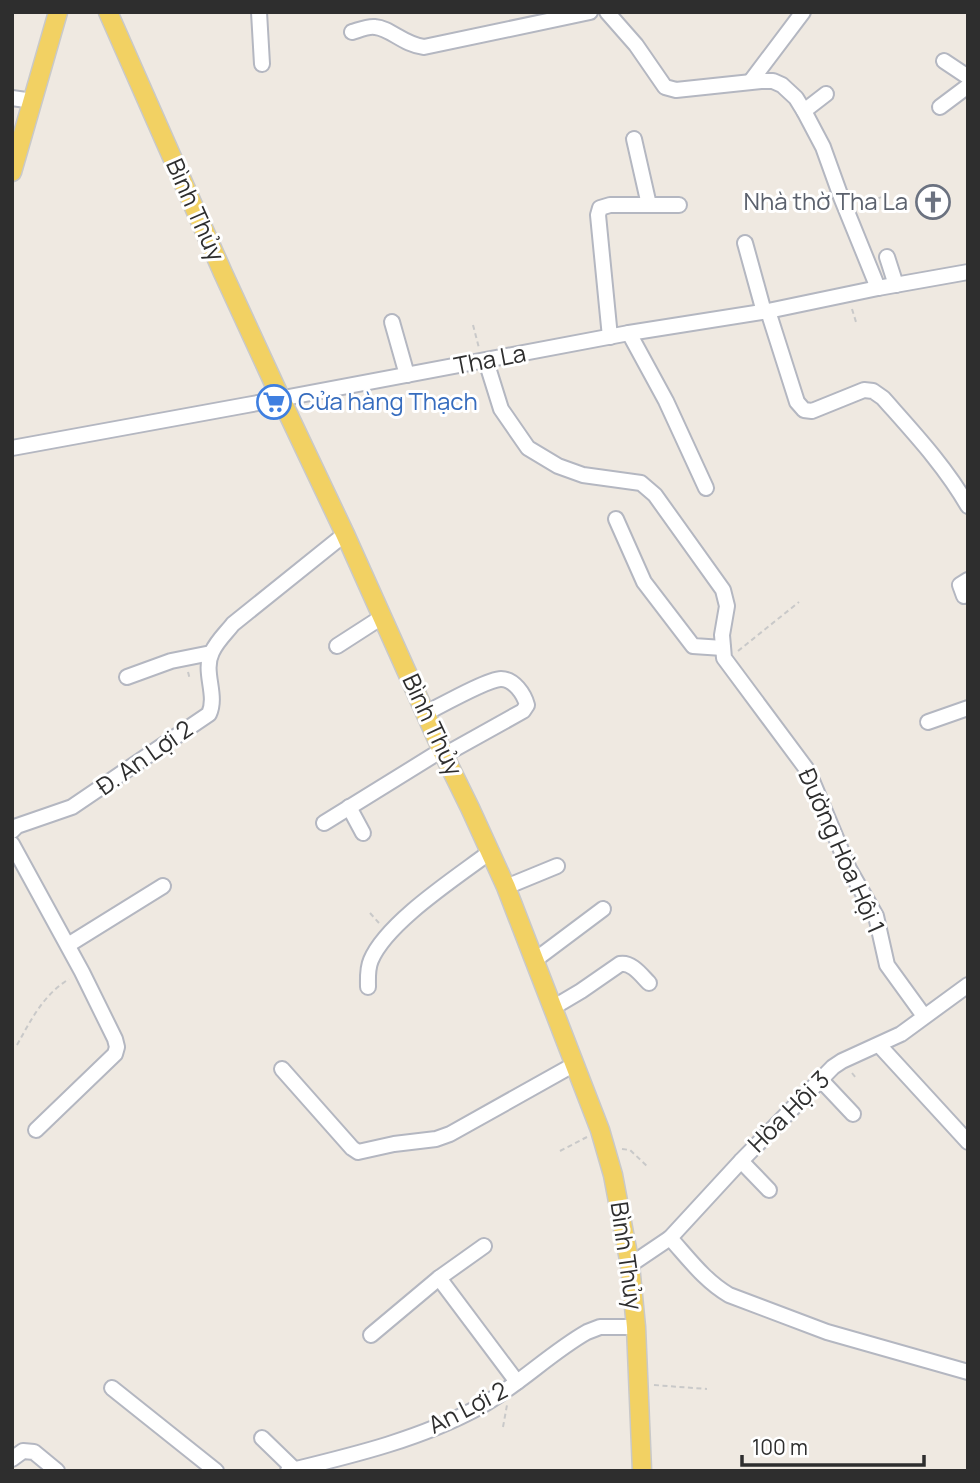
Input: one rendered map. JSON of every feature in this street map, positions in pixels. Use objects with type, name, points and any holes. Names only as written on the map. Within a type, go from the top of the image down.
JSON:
[{"type":"main road","points":[[12,172],[58,12]]},
{"type":"main road","name":"Bình Thủy","points":[[108,12],[202,227],[506,887],[575,1064],[613,1175],[631,1265],[642,1471]]},
{"type":"street","points":[[259,12],[262,64]]},
{"type":"street","points":[[352,32],[375,27],[414,46],[424,47],[590,12]]},
{"type":"street","points":[[607,12],[636,45],[665,87],[676,90],[751,81],[773,82],[782,85],[796,98],[823,147],[878,288]]},
{"type":"street","points":[[751,81],[803,12]]},
{"type":"street","points":[[944,61],[968,77]]},
{"type":"street","points":[[940,107],[968,86]]},
{"type":"street","points":[[804,111],[826,94]]},
{"type":"street","points":[[12,98],[33,101]]},
{"type":"street","points":[[634,139],[649,205]]},
{"type":"street","points":[[610,337],[598,215],[600,208],[610,205],[679,205]]},
{"type":"street","points":[[745,243],[797,402],[804,410],[812,411],[864,390],[873,391],[883,398],[947,471],[968,506]]},
{"type":"street","points":[[887,257],[896,285]]},
{"type":"street","name":"Tha La","points":[[12,448],[968,272]]},
{"type":"street","points":[[392,322],[407,375]]},
{"type":"street","points":[[629,333],[666,401],[706,488]]},
{"type":"street","points":[[484,361],[501,409],[528,448],[558,466],[583,475],[641,484],[655,495],[723,590],[727,606],[722,635],[725,654],[692,646],[644,582],[616,519]]},
{"type":"street","points":[[127,677],[170,661],[211,653],[233,624],[345,534]]},
{"type":"street","points":[[964,596],[960,585],[968,580]]},
{"type":"street","points":[[337,646],[382,617]]},
{"type":"street","name":"Đ. An Lợi 2","points":[[12,831],[17,826],[55,814],[86,799],[209,714],[213,706],[208,666],[211,653]]},
{"type":"street","name":"Đường Hòa Hội 1","points":[[725,654],[808,771],[849,869],[876,916],[887,965],[924,1016]]},
{"type":"street","points":[[324,823],[443,752],[523,711],[527,705],[524,696],[512,682],[502,679],[489,682],[426,713]]},
{"type":"street","points":[[928,722],[968,708]]},
{"type":"street","points":[[349,807],[363,833]]},
{"type":"street","points":[[12,844],[82,972],[117,1047],[115,1054],[36,1130]]},
{"type":"street","points":[[368,987],[371,960],[389,934],[422,904],[490,852]]},
{"type":"street","points":[[506,887],[557,866]]},
{"type":"street","points":[[68,945],[163,886]]},
{"type":"street","points":[[535,960],[603,909]]},
{"type":"street","points":[[554,1007],[620,964],[632,966],[649,983]]},
{"type":"street","name":"Hòa Hội 3","points":[[631,1265],[670,1238],[820,1079],[842,1061],[901,1034],[968,985]]},
{"type":"street","points":[[879,1045],[968,1142]]},
{"type":"street","points":[[282,1069],[358,1152],[436,1139],[450,1134],[575,1064]]},
{"type":"street","points":[[820,1079],[853,1114]]},
{"type":"street","points":[[741,1161],[769,1190]]},
{"type":"street","points":[[670,1238],[716,1287],[729,1295],[827,1332],[968,1372]]},
{"type":"street","points":[[371,1335],[439,1278],[484,1246]]},
{"type":"street","points":[[439,1278],[517,1382]]},
{"type":"street","name":"An Lợi 2","points":[[291,1470],[311,1468],[386,1446],[444,1423],[483,1405],[587,1332],[600,1327],[636,1327]]},
{"type":"street","points":[[112,1388],[216,1471]]},
{"type":"street","points":[[262,1438],[291,1470]]},
{"type":"street","points":[[12,1459],[23,1451],[34,1452],[57,1471]]},
{"type":"path","points":[[847,212],[888,194]]},
{"type":"path","points":[[848,295],[856,322]]},
{"type":"path","points":[[473,325],[484,361]]},
{"type":"path","points":[[725,654],[799,602]]},
{"type":"path","points":[[17,1045],[39,1006],[50,993],[82,972]]},
{"type":"path","points":[[559,1152],[602,1138],[630,1150],[648,1167]]},
{"type":"path","points":[[639,1384],[707,1389]]},
{"type":"place","name":"Nhà thờ Tha La","points":[[933,202]]},
{"type":"place","name":"Cửa hàng Thạch","points":[[274,402]]}]
